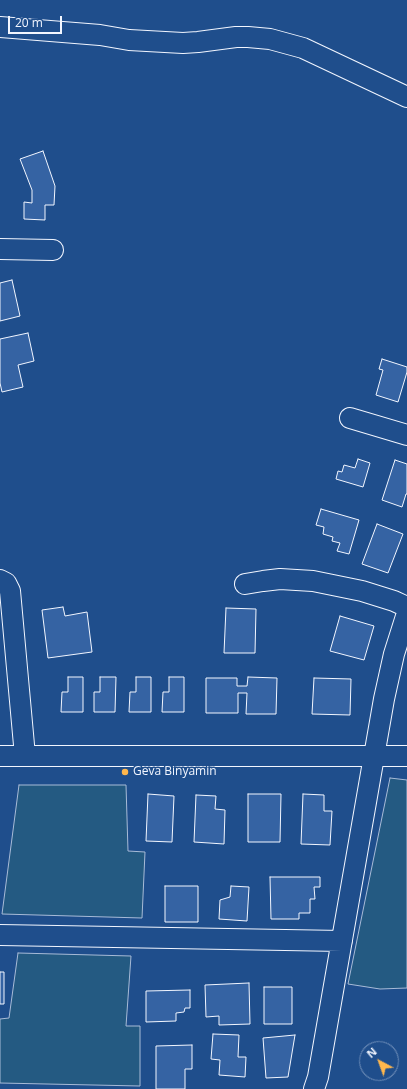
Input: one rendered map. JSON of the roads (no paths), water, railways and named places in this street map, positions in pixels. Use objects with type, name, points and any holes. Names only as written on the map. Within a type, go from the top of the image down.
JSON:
[{"type":"street","points":[[0,27],[100,35],[129,40],[183,43],[236,37],[270,39],[303,48],[407,97]]},
{"type":"street","points":[[0,249],[53,250]]},
{"type":"street","points":[[350,418],[407,435]]},
{"type":"street","points":[[245,584],[280,579],[313,581],[362,591],[394,601],[407,607]]},
{"type":"street","points":[[0,580],[6,583],[10,591],[25,756]]},
{"type":"street","points":[[314,1089],[318,1077],[374,756],[391,668],[407,613]]},
{"type":"street","points":[[0,756],[407,756]]},
{"type":"street","points":[[0,936],[342,941]]},
{"type":"place","name":"Geva Binyamin","points":[[125,772]]}]
